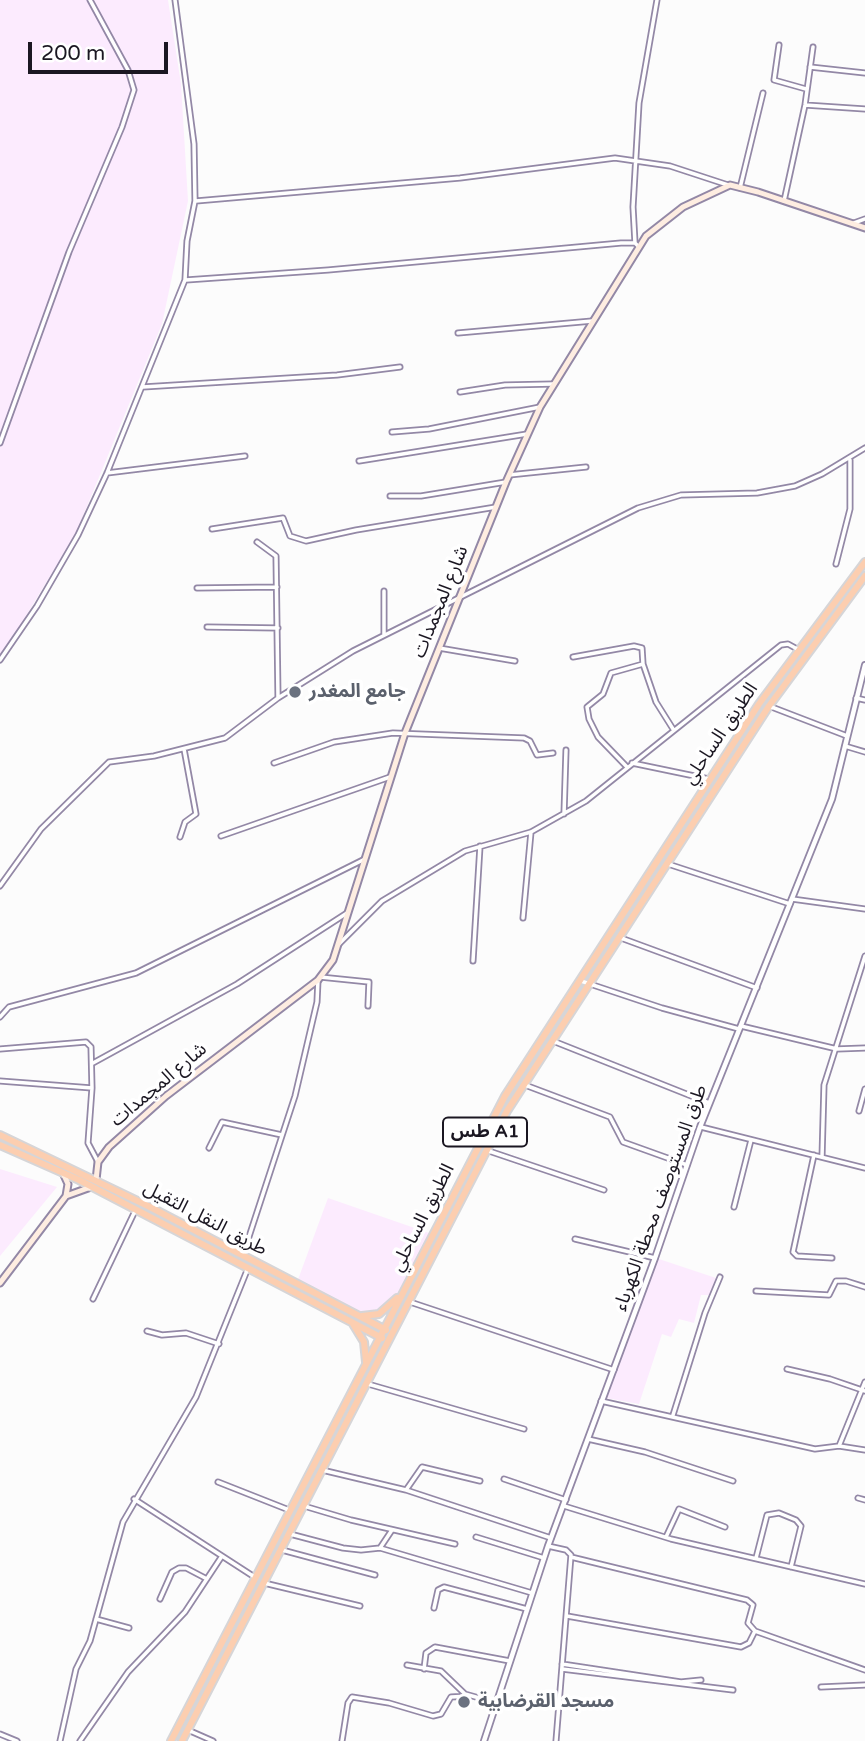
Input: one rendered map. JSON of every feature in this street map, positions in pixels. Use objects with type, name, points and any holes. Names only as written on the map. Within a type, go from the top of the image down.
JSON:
[{"type":"highway","name":"الطريق الساحلي","points":[[171,1741],[489,1124],[709,780],[799,650],[865,562]]},
{"type":"highway","name":"الطريق الساحلي","points":[[182,1741],[390,1342],[486,1150],[523,1085],[769,706],[865,576]]},
{"type":"highway","name":"طريق النقل الثقيل","points":[[0,1136],[242,1257],[390,1342]]},
{"type":"highway","name":"طريق النقل الثقيل","points":[[0,1145],[95,1183],[136,1209],[248,1268],[352,1318],[394,1334]]},
{"type":"highway","points":[[366,1365],[364,1342],[352,1318],[379,1314],[401,1294]]},
{"type":"main road","points":[[730,186],[865,228]]},
{"type":"main road","name":"شارع المجمدات","points":[[98,1162],[108,1147],[155,1105],[319,979],[339,944],[405,733],[506,482],[540,407],[553,384],[564,373],[637,245],[666,218],[730,186]]},
{"type":"main road","points":[[0,1283],[66,1196],[95,1183],[98,1162]]},
{"type":"main road","points":[[61,1171],[68,1181],[66,1196]]},
{"type":"street","points":[[0,443],[69,252],[122,127],[134,90],[124,62],[90,0]]},
{"type":"street","points":[[0,660],[72,545],[107,474],[185,280],[187,241],[195,201],[194,144],[175,0]]},
{"type":"street","points":[[185,280],[637,245],[632,207],[639,103],[657,0]]},
{"type":"street","points":[[779,44],[775,80],[806,89]]},
{"type":"street","points":[[784,201],[805,105],[813,47]]},
{"type":"street","points":[[810,67],[865,73]]},
{"type":"street","points":[[740,188],[763,93]]},
{"type":"street","points":[[805,105],[865,109]]},
{"type":"street","points":[[195,201],[460,178],[603,159],[636,159],[699,173],[730,186]]},
{"type":"street","points":[[852,223],[865,219]]},
{"type":"street","points":[[458,333],[594,321]]},
{"type":"street","points":[[143,387],[337,375],[400,368]]},
{"type":"street","points":[[460,392],[505,385],[553,384]]},
{"type":"street","points":[[392,432],[429,429],[540,407]]},
{"type":"street","points":[[359,461],[527,434]]},
{"type":"street","points":[[0,886],[41,829],[105,765],[114,761],[184,749],[234,734],[278,698],[384,634],[657,501],[681,495],[757,493],[783,488],[822,474],[865,448]]},
{"type":"street","points":[[107,474],[245,456]]},
{"type":"street","points":[[836,564],[850,509],[850,458]]},
{"type":"street","points":[[509,475],[586,467]]},
{"type":"street","points":[[390,496],[421,496],[506,482]]},
{"type":"street","points":[[212,529],[283,518],[290,536],[306,541],[496,507]]},
{"type":"street","points":[[257,542],[276,556],[278,698]]},
{"type":"street","points":[[197,588],[278,587]]},
{"type":"street","points":[[384,591],[384,634]]},
{"type":"street","points":[[207,627],[278,628]]},
{"type":"street","points":[[339,944],[382,901],[480,846],[531,832],[586,801],[781,645],[788,644],[799,650]]},
{"type":"street","points":[[573,657],[634,646],[642,648],[643,664],[656,702],[673,729]]},
{"type":"street","points":[[439,648],[515,661]]},
{"type":"street","points":[[627,767],[598,737],[589,719],[587,706],[603,694],[611,673],[643,664]]},
{"type":"street","name":"طرق المستوصف محطة الكهرباء","points":[[484,1741],[548,1546],[655,1258],[699,1127],[832,799],[865,665]]},
{"type":"street","points":[[856,698],[865,699]]},
{"type":"street","points":[[769,706],[847,736]]},
{"type":"street","points":[[274,763],[334,742],[405,733],[524,738],[530,741],[537,755],[553,753]]},
{"type":"street","points":[[845,746],[865,752]]},
{"type":"street","points":[[180,837],[186,822],[196,814],[184,749]]},
{"type":"street","points":[[564,814],[566,750]]},
{"type":"street","points":[[632,763],[709,780]]},
{"type":"street","points":[[221,836],[390,776]]},
{"type":"street","points":[[523,918],[531,832]]},
{"type":"street","points":[[473,961],[480,846]]},
{"type":"street","points":[[0,1017],[9,1007],[136,973],[365,859]]},
{"type":"street","points":[[666,864],[791,901],[865,909]]},
{"type":"street","points":[[93,1063],[237,984],[348,913]]},
{"type":"street","points":[[618,937],[757,988]]},
{"type":"street","points":[[822,1157],[824,1085],[865,956]]},
{"type":"street","points":[[242,1257],[299,1080],[317,1002],[319,979],[369,982],[368,1006]]},
{"type":"street","points":[[579,981],[662,1008],[740,1027],[837,1049],[865,1048]]},
{"type":"street","points":[[551,1040],[709,1102]]},
{"type":"street","points":[[0,1049],[86,1042],[91,1047],[93,1063],[88,1143],[98,1162]]},
{"type":"street","points":[[0,1081],[92,1088]]},
{"type":"street","points":[[523,1085],[610,1116],[623,1142],[687,1165]]},
{"type":"street","points":[[859,1111],[865,1089]]},
{"type":"street","points":[[209,1148],[222,1122],[282,1135]]},
{"type":"street","points":[[699,1127],[865,1168]]},
{"type":"street","points":[[734,1207],[751,1140]]},
{"type":"street","points":[[486,1150],[604,1189]]},
{"type":"street","points":[[814,1155],[793,1252],[797,1256],[832,1258]]},
{"type":"street","points":[[93,1299],[136,1209]]},
{"type":"street","points":[[575,1239],[655,1258]]},
{"type":"street","points":[[60,1741],[72,1699],[76,1669],[96,1619],[117,1539],[134,1499],[196,1397],[248,1268]]},
{"type":"street","points":[[673,1415],[705,1313],[720,1277]]},
{"type":"street","points":[[756,1291],[829,1295],[836,1281],[865,1287]]},
{"type":"street","points":[[410,1302],[614,1370]]},
{"type":"street","points":[[146,1331],[162,1335],[186,1333],[219,1344]]},
{"type":"street","points":[[787,1369],[864,1390]]},
{"type":"street","points":[[839,1446],[865,1382]]},
{"type":"street","points":[[368,1384],[524,1429]]},
{"type":"street","points":[[601,1401],[815,1449],[839,1446],[865,1450]]},
{"type":"street","points":[[589,1439],[645,1452],[733,1481]]},
{"type":"street","points":[[405,1490],[422,1466],[480,1482]]},
{"type":"street","points":[[323,1471],[405,1490],[551,1538]]},
{"type":"street","points":[[504,1479],[666,1537],[865,1584]]},
{"type":"street","points":[[218,1482],[291,1510]]},
{"type":"street","points":[[858,1498],[865,1500]]},
{"type":"street","points":[[134,1499],[256,1578]]},
{"type":"street","points":[[304,1506],[455,1544]]},
{"type":"street","points":[[666,1537],[679,1509],[725,1527]]},
{"type":"street","points":[[756,1558],[766,1515],[779,1513],[796,1520],[801,1526],[792,1567]]},
{"type":"street","points":[[380,1548],[392,1530]]},
{"type":"street","points":[[290,1534],[352,1549],[380,1548],[532,1594]]},
{"type":"street","points":[[477,1537],[544,1558]]},
{"type":"street","points":[[548,1546],[566,1550],[571,1557],[632,1574],[747,1600],[752,1605],[748,1623],[755,1631],[865,1670]]},
{"type":"street","points":[[281,1550],[375,1575]]},
{"type":"street","points":[[80,1741],[128,1672],[177,1622],[222,1556]]},
{"type":"street","points":[[556,1741],[571,1557]]},
{"type":"street","points":[[160,1599],[172,1572],[179,1568],[186,1568],[207,1579]]},
{"type":"street","points":[[264,1583],[360,1606]]},
{"type":"street","points":[[434,1608],[438,1590],[444,1587],[527,1609]]},
{"type":"street","points":[[567,1616],[741,1647],[749,1643],[755,1631]]},
{"type":"street","points":[[96,1619],[130,1628]]},
{"type":"street","points":[[425,1669],[426,1653],[435,1647],[510,1661]]},
{"type":"street","points":[[407,1665],[441,1671],[470,1696]]},
{"type":"street","points":[[562,1667],[681,1682],[701,1680]]},
{"type":"street","points":[[562,1667],[733,1690]]},
{"type":"street","points":[[821,1688],[836,1684],[865,1685]]},
{"type":"street","points":[[342,1741],[348,1703],[352,1697],[389,1703],[438,1716],[451,1698],[470,1696],[496,1703]]},
{"type":"street","points":[[188,1730],[213,1741]]},
{"type":"street","points":[[0,1734],[17,1741]]},
{"type":"shaded area","points":[[0,0],[168,0],[181,84],[188,201],[162,324],[76,533],[0,659]]},
{"type":"shaded area","points":[[0,1169],[57,1187],[0,1256]]},
{"type":"shaded area","points":[[328,1198],[432,1234],[401,1294],[386,1308],[367,1316],[296,1285]]},
{"type":"shaded area","points":[[656,1258],[716,1278],[709,1295],[701,1295],[694,1323],[679,1319],[671,1337],[662,1334],[639,1404],[601,1397]]},
{"type":"place","name":"جامع المغدر","points":[[295,692]]},
{"type":"place","name":"مسجد القرضابية","points":[[464,1702]]}]
